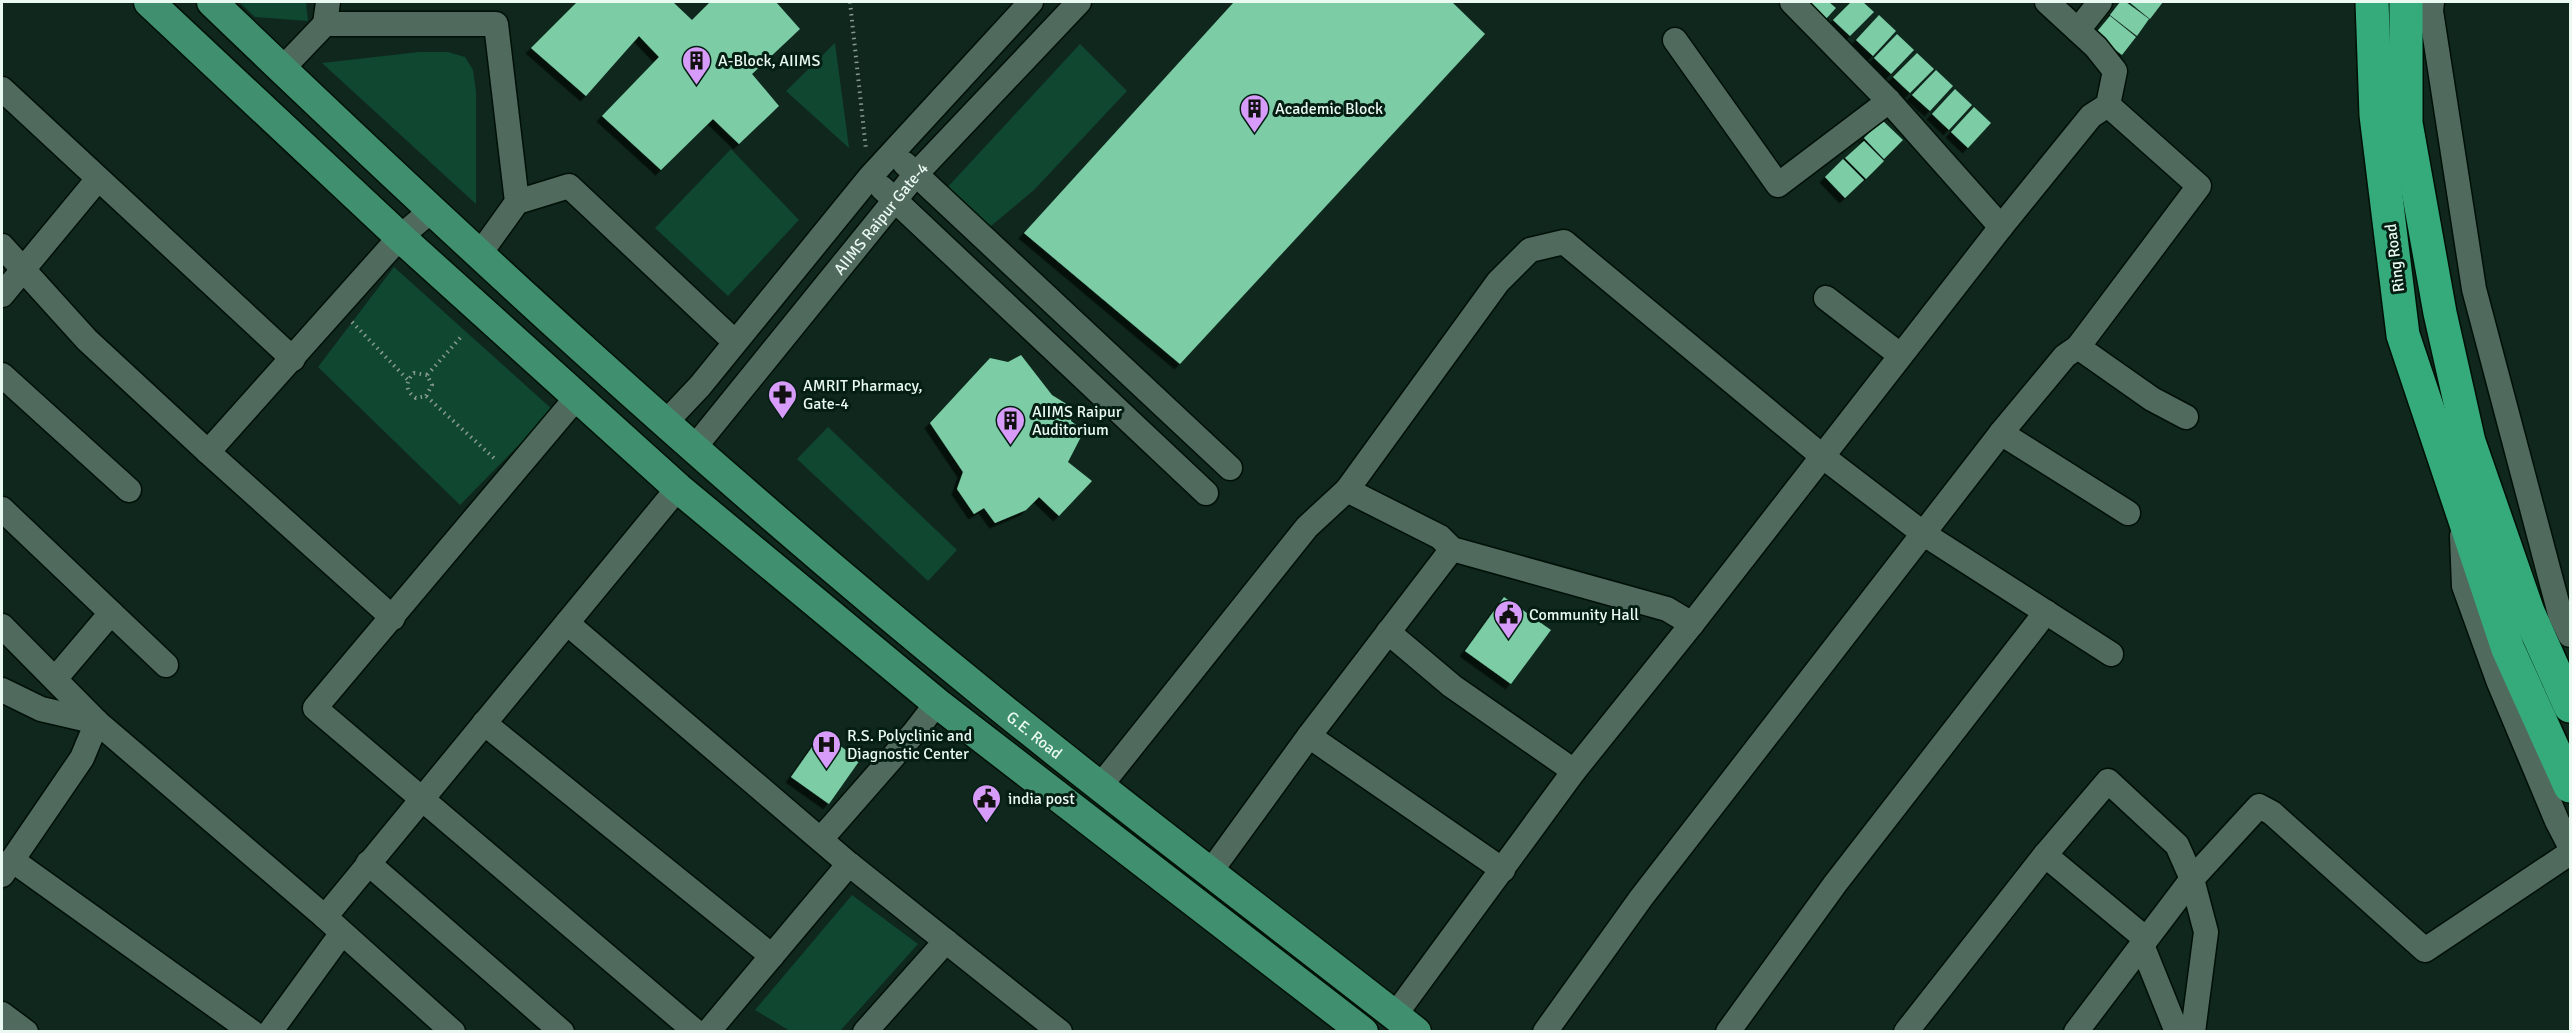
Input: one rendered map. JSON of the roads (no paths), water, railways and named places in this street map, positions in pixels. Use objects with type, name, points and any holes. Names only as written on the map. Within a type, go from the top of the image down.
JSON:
[{"type":"highway","name":"Ring Road","points":[[2372,2],[2376,115],[2403,335],[2508,649],[2571,786]]},
{"type":"highway","points":[[2406,2],[2406,123],[2440,314],[2469,442],[2528,612],[2571,706]]},
{"type":"main road","points":[[149,2],[400,237],[678,488],[937,703],[1363,1032]]},
{"type":"main road","name":"G.E. Road","points":[[212,2],[479,255],[694,448],[976,688],[1406,1023]]},
{"type":"street","name":"AIIMS Raipur Gate-4","points":[[666,422],[892,151],[1031,2]]},
{"type":"street","name":"AIIMS Raipur Gate-4","points":[[694,448],[894,199],[1079,2]]},
{"type":"street","points":[[1792,2],[1889,101],[2001,227]]},
{"type":"street","points":[[1406,1023],[1503,870],[1574,771],[1692,624],[2001,227],[2091,116],[2108,105],[2115,71],[2078,30],[2047,2]]},
{"type":"street","points":[[2078,30],[2100,2]]},
{"type":"street","points":[[2432,2],[2431,11],[2474,289],[2560,614],[2571,635]]},
{"type":"street","points":[[282,69],[327,13],[496,24],[517,202]]},
{"type":"street","points":[[1675,40],[1778,185],[1889,101]]},
{"type":"street","points":[[2,89],[293,359]]},
{"type":"street","points":[[1545,1032],[1641,898],[2001,433],[2065,356],[2078,347],[2199,186],[2108,105]]},
{"type":"street","points":[[892,151],[1230,468]]},
{"type":"street","points":[[870,177],[1206,493]]},
{"type":"street","points":[[2,295],[98,179]]},
{"type":"street","points":[[479,255],[517,202],[569,186],[735,342]]},
{"type":"street","points":[[208,452],[400,237],[432,210]]},
{"type":"street","points":[[1101,785],[1307,527],[1347,490],[1498,282],[1530,250],[1564,242],[1822,456],[1924,534],[2111,654]]},
{"type":"street","points":[[2,246],[87,340],[393,618]]},
{"type":"street","points":[[1826,298],[1900,355]]},
{"type":"street","points":[[2078,347],[2152,399],[2186,417]]},
{"type":"street","points":[[2,375],[129,490]]},
{"type":"street","points":[[577,398],[315,708],[423,798],[713,1029],[849,864]]},
{"type":"street","points":[[2001,433],[2128,513]]},
{"type":"street","points":[[270,1032],[368,863],[678,488]]},
{"type":"street","points":[[1347,490],[1440,537],[1452,549],[1667,609],[1692,624]]},
{"type":"street","points":[[2460,506],[2464,586],[2498,680],[2557,821],[2571,846]]},
{"type":"street","points":[[2,509],[166,665]]},
{"type":"street","points":[[1211,871],[1309,736],[1452,549]]},
{"type":"street","points":[[1728,1032],[1835,884],[2046,612]]},
{"type":"street","points":[[55,680],[111,613]]},
{"type":"street","points":[[567,623],[849,864],[1052,1029]]},
{"type":"street","points":[[2,626],[96,722],[334,925],[453,1032]]},
{"type":"street","points":[[1388,632],[1452,686],[1574,771]]},
{"type":"street","points":[[2,690],[41,709],[96,722]]},
{"type":"street","points":[[820,839],[913,734],[937,703]]},
{"type":"street","points":[[96,722],[82,758],[7,868],[252,1032]]},
{"type":"street","points":[[484,723],[772,956]]},
{"type":"street","points":[[1309,736],[1503,870]]},
{"type":"street","points":[[1906,1032],[2044,855],[2108,781],[2177,845],[2192,879],[2206,932],[2193,1032]]},
{"type":"street","points":[[2076,1032],[2192,879],[2259,806],[2272,813],[2425,950],[2571,854]]},
{"type":"street","points":[[2044,855],[2144,942],[2177,1032]]},
{"type":"street","points":[[368,863],[562,1032]]},
{"type":"street","points":[[865,1032],[946,941]]},
{"type":"street","points":[[2,1014],[26,1032]]},
{"type":"place","name":"A-Block, AIIMS","points":[[697,86]]},
{"type":"place","name":"Academic Block","points":[[1254,134]]},
{"type":"place","name":"AMRIT Pharmacy, Gate-4","points":[[782,420]]},
{"type":"place","name":"AIIMS Raipur Auditorium","points":[[1011,446]]},
{"type":"place","name":"Community Hall","points":[[1508,640]]},
{"type":"place","name":"R.S. Polyclinic and Diagnostic Center","points":[[826,770]]},
{"type":"place","name":"india post","points":[[987,824]]}]
